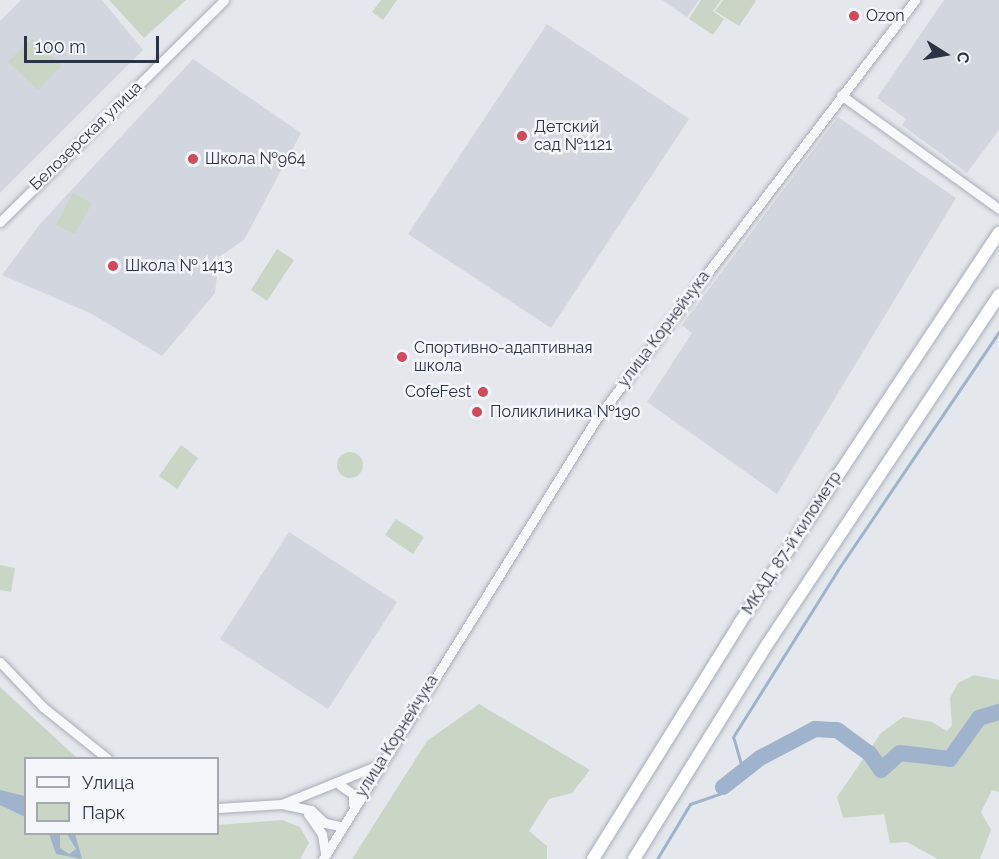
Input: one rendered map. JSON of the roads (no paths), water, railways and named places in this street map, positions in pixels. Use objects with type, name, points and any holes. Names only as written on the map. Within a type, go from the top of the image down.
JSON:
[{"type":"highway","name":"МКАД, 87-й километр","points":[[594,859],[739,624],[999,233]]},
{"type":"highway","points":[[634,859],[775,634],[999,295]]},
{"type":"street","name":"Белозерская улица","points":[[0,222],[224,0]]},
{"type":"street","name":"улица Корнейчука","points":[[324,857],[378,765],[596,421],[915,0]]},
{"type":"street","points":[[841,95],[999,209]]},
{"type":"street","points":[[0,662],[104,757]]},
{"type":"street","points":[[219,808],[282,804],[340,784],[378,765]]},
{"type":"street","points":[[340,784],[353,794],[353,806]]},
{"type":"street","points":[[282,804],[300,808],[341,826]]},
{"type":"street","points":[[300,808],[322,834],[324,857]]},
{"type":"water","points":[[0,790],[24,796],[24,817],[0,805]]},
{"type":"water","points":[[49,835],[60,835],[60,848],[69,854],[76,849],[68,835],[75,835],[82,859],[56,854]]},
{"type":"waterway","points":[[743,771],[733,737],[837,571],[999,332]]},
{"type":"waterway","points":[[723,787],[760,758],[815,729],[837,730],[870,754],[881,770],[900,753],[950,759],[979,718],[999,712]]},
{"type":"waterway","points":[[657,859],[690,804],[719,794],[723,787]]},
{"type":"place","name":"Ozon","points":[[854,16]]},
{"type":"place","name":"Детский сад №1121","points":[[522,136]]},
{"type":"place","name":"Школа №964","points":[[193,159]]},
{"type":"place","name":"Школа № 1413","points":[[113,266]]},
{"type":"place","name":"Спортивно-адаптивная школа","points":[[402,357]]},
{"type":"place","name":"CofeFest","points":[[483,392]]},
{"type":"place","name":"Поликлиника №190","points":[[477,412]]}]
